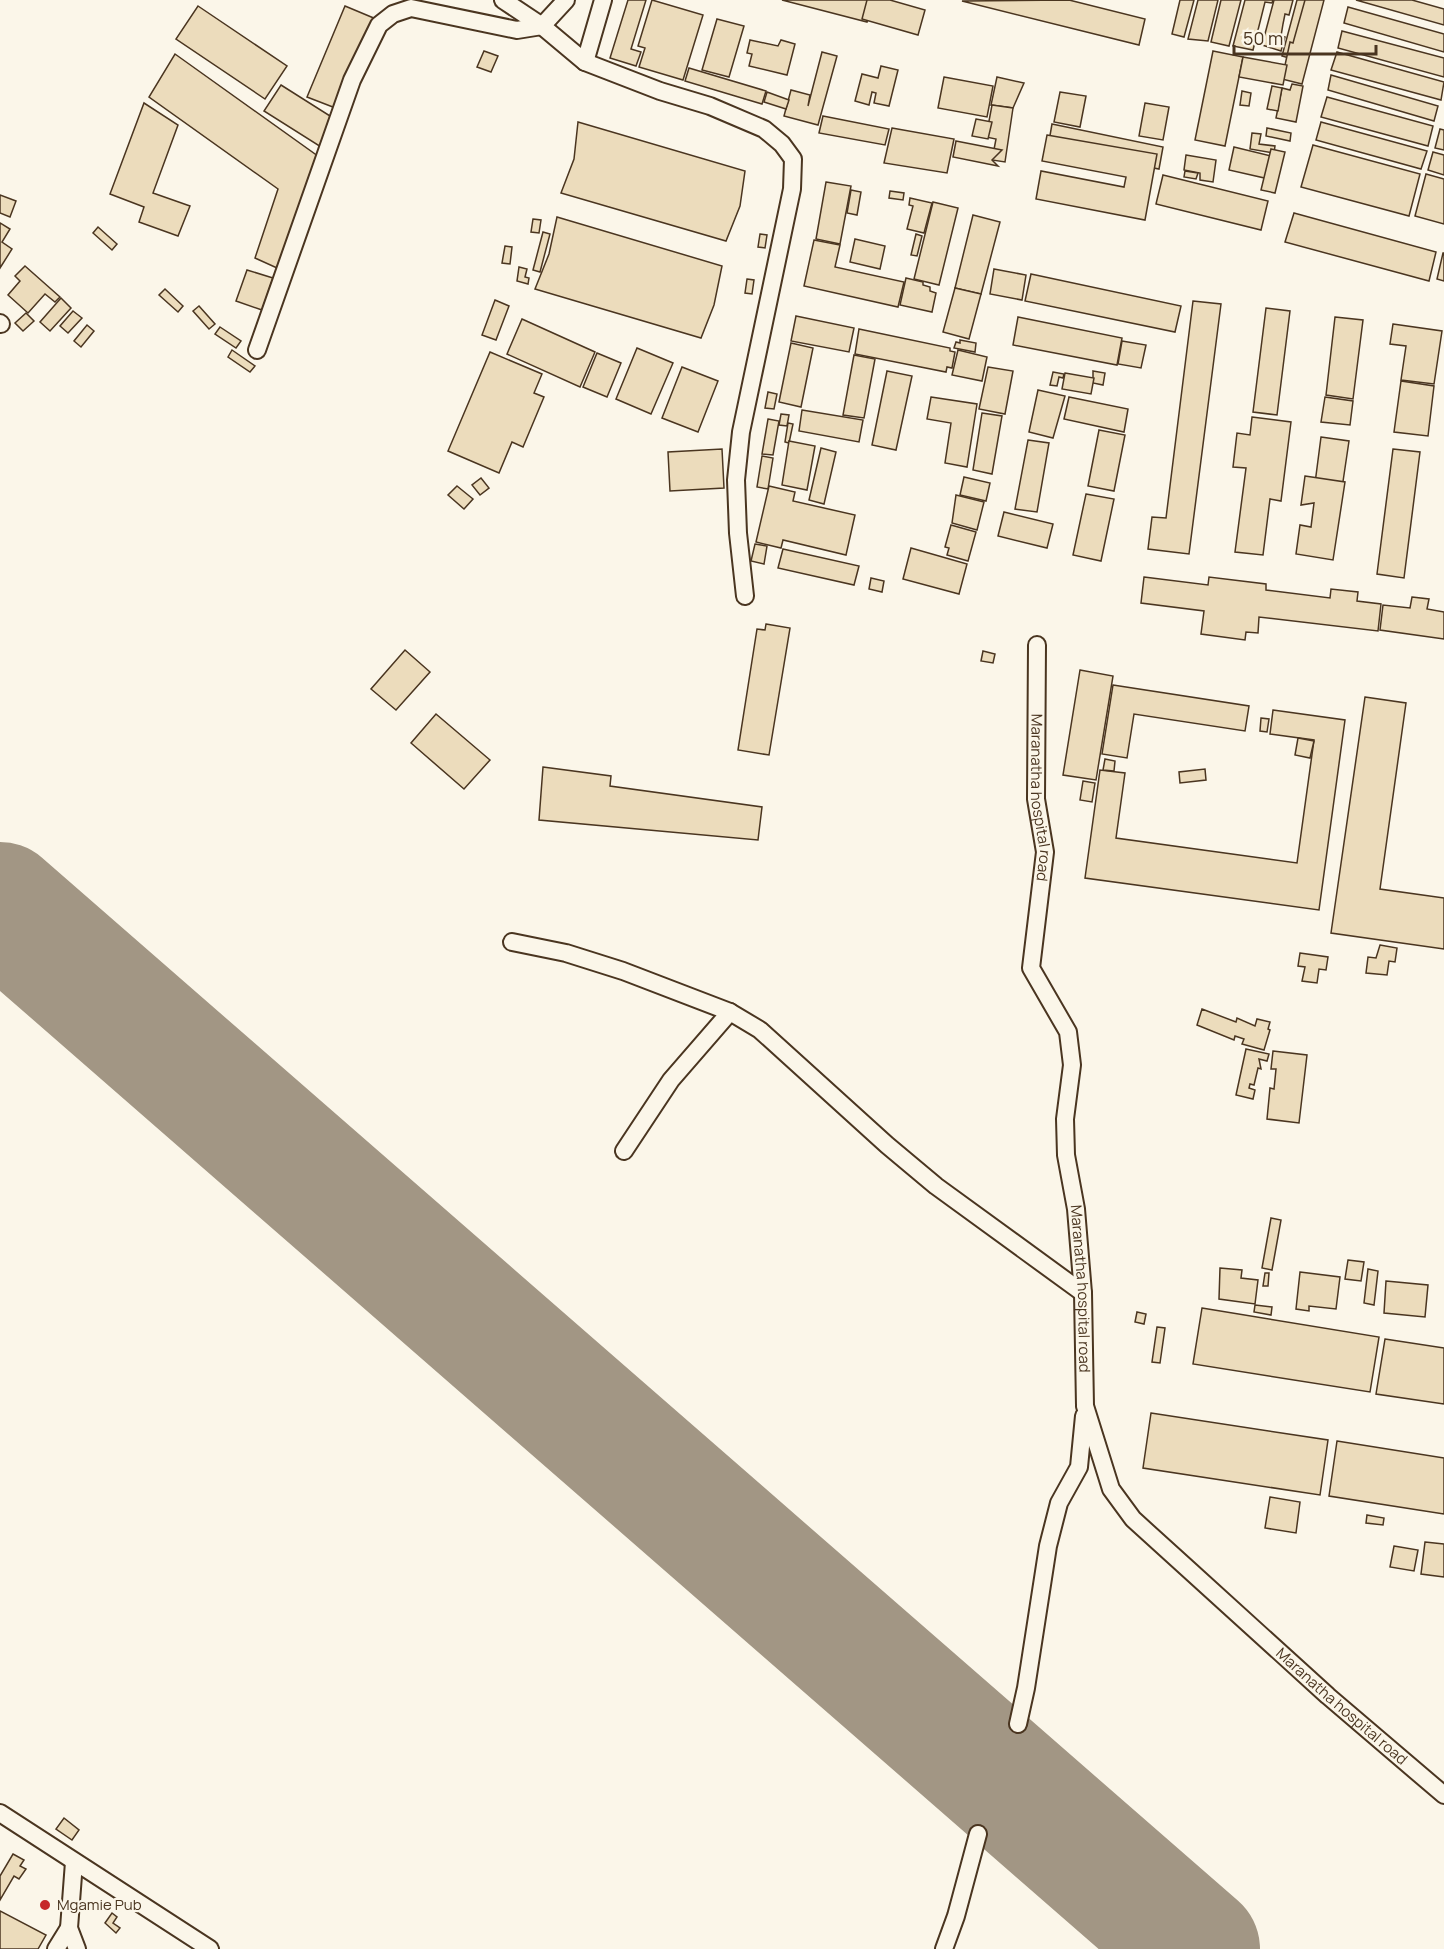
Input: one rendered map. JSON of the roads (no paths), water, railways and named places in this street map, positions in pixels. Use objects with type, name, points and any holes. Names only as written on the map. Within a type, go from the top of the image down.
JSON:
[{"type":"street","points":[[503,0],[542,26],[585,62],[660,91],[710,106],[764,129],[782,144],[793,159],[792,189],[741,432],[736,480],[738,533],[745,596]]},
{"type":"street","points":[[257,350],[352,80],[379,25],[393,14],[411,8],[517,30],[542,26],[566,0]]},
{"type":"street","points":[[585,62],[603,0]]},
{"type":"street","name":"Maranatha hospital road","points":[[1037,645],[1036,799],[1045,852],[1031,968],[1068,1032],[1072,1065],[1065,1119],[1066,1155],[1076,1209],[1083,1293],[1084,1406],[1111,1489],[1133,1519],[1282,1655],[1444,1795]]},
{"type":"street","points":[[512,942],[566,953],[623,970],[730,1012],[760,1030],[887,1145],[936,1186],[1083,1293]]},
{"type":"street","points":[[624,1151],[671,1080],[730,1012]]},
{"type":"street","points":[[1018,1724],[1048,1546],[1059,1503],[1079,1467],[1084,1406]]},
{"type":"street","points":[[0,1813],[210,1949]]},
{"type":"street","points":[[944,1949],[978,1834]]},
{"type":"street","points":[[74,1862],[69,1928],[76,1949]]},
{"type":"street","points":[[56,1949],[69,1928]]},
{"type":"place","name":"Mgamie Pub","points":[[45,1905]]}]
